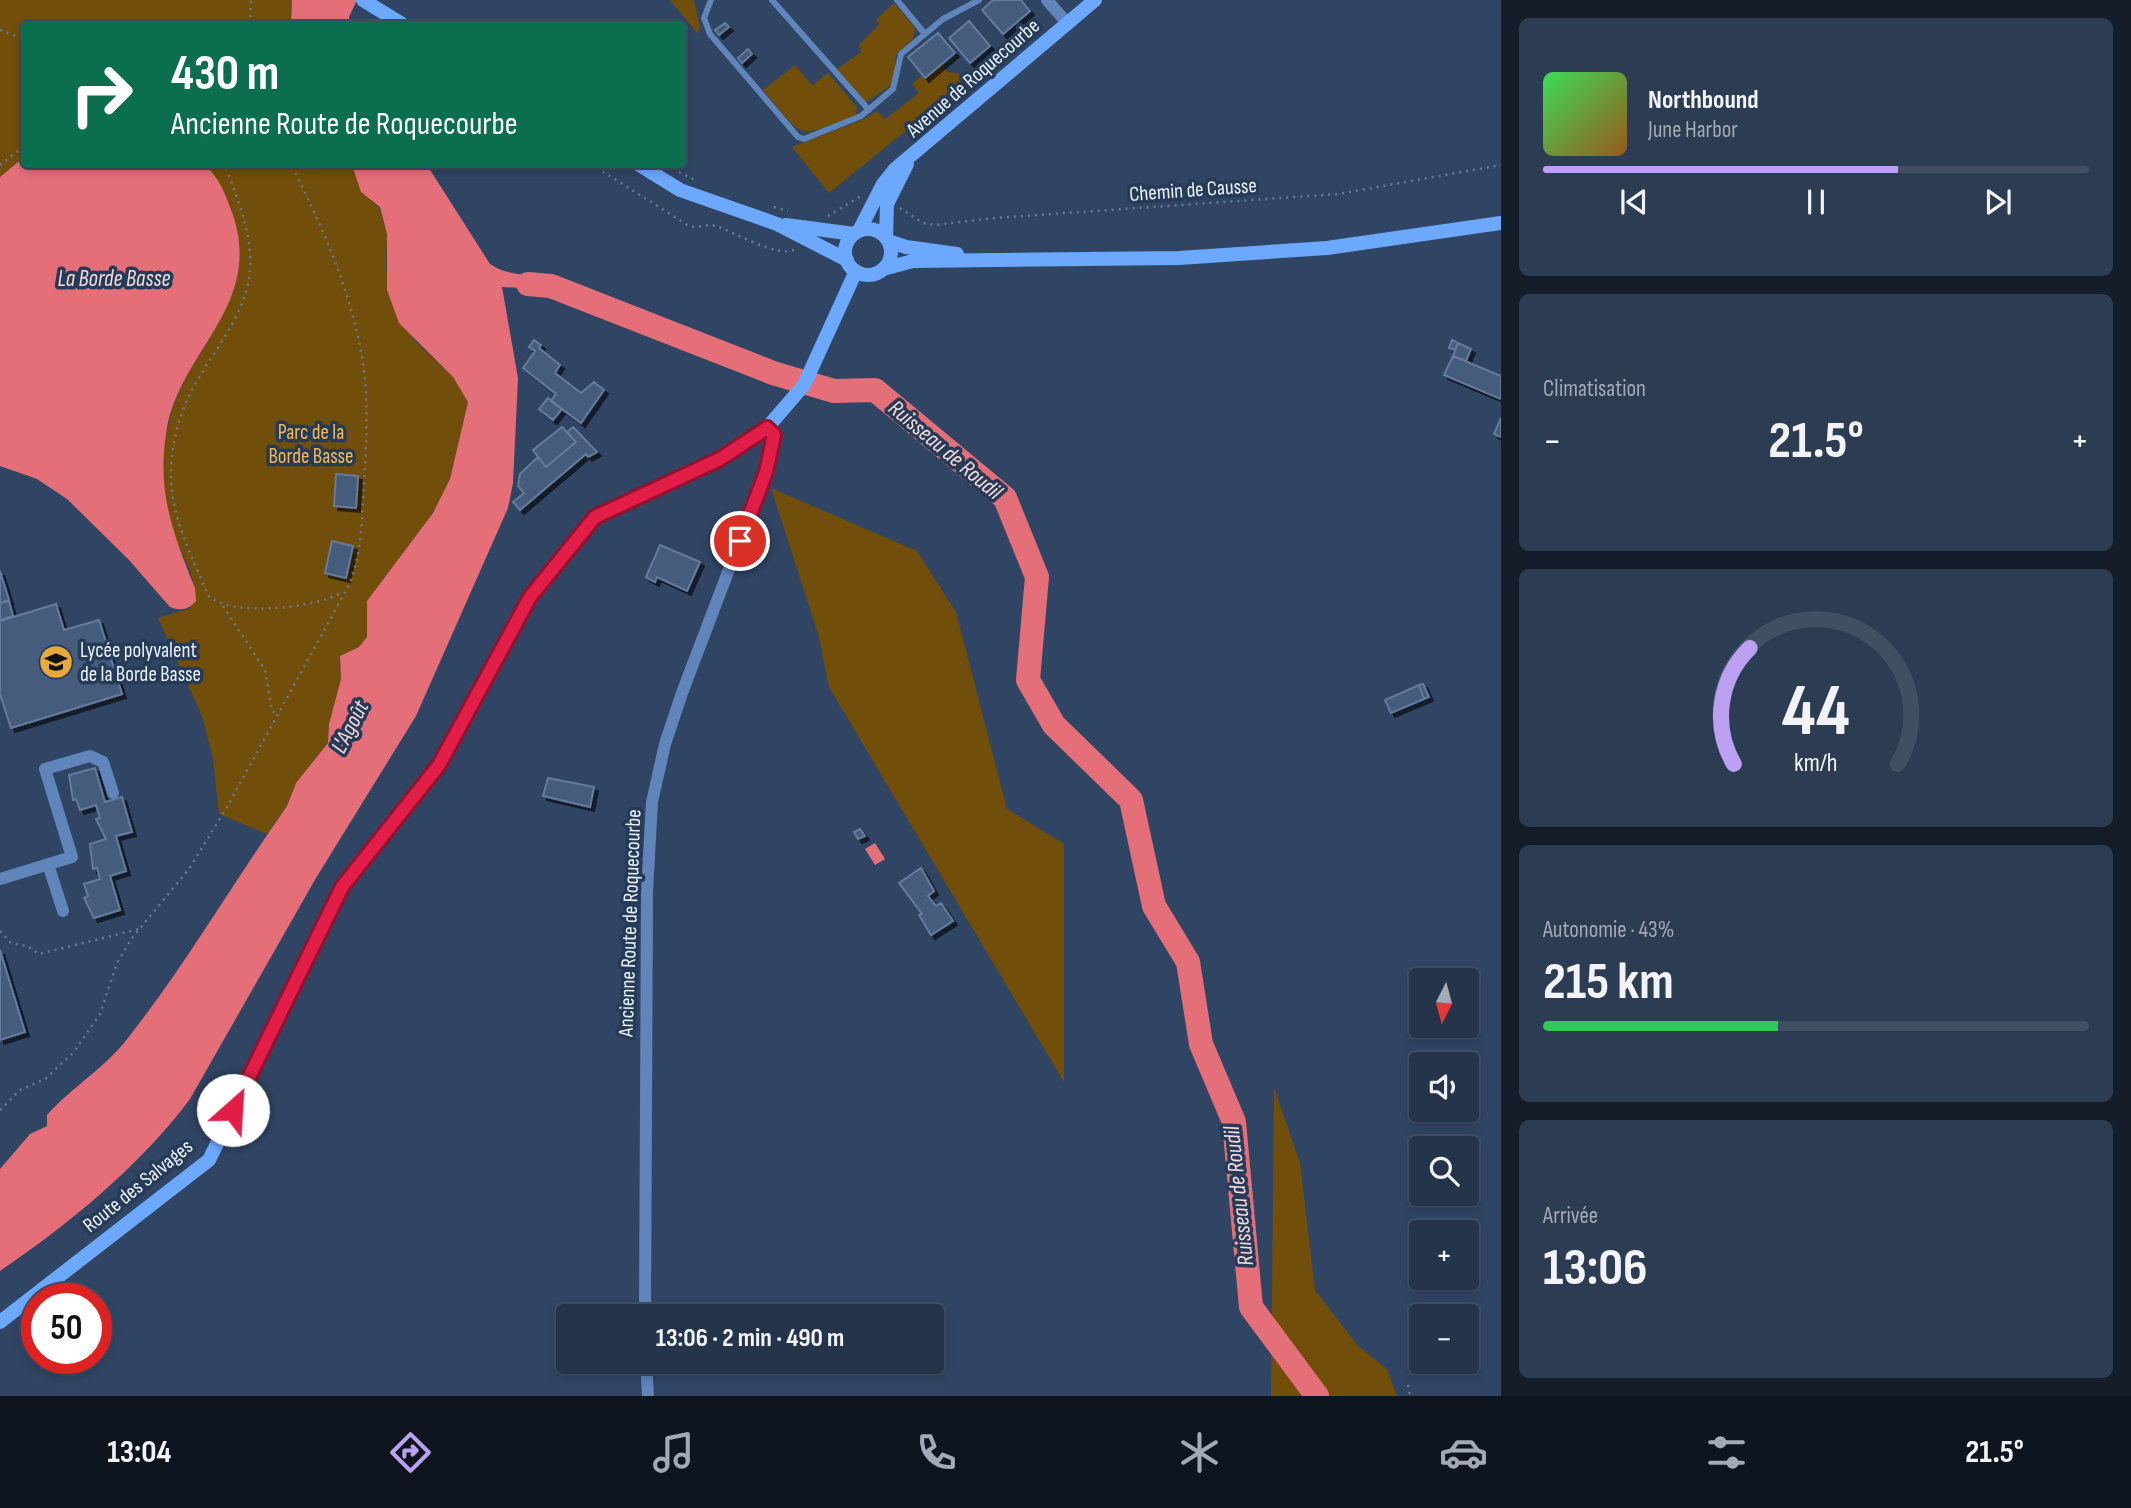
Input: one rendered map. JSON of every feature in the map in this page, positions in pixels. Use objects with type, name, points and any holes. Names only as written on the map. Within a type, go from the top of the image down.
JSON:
[{"type":"main road","points":[[363,0],[397,21]]},
{"type":"main road","name":"Avenue de Roquecourbe","points":[[857,232],[883,184],[1095,0]]},
{"type":"main road","name":"Avenue de Roquecourbe","points":[[887,239],[887,204],[909,160]]},
{"type":"main road","points":[[644,168],[680,190],[777,224],[870,274],[904,262],[982,258],[1179,258],[1327,247],[1501,223]]},
{"type":"main road","points":[[777,224],[857,232],[874,230],[906,247],[982,258]]},
{"type":"main road","points":[[852,265],[846,246],[857,232]]},
{"type":"main road","points":[[883,269],[890,259],[887,239]]},
{"type":"main road","name":"Route des Salvages","points":[[0,1322],[209,1160],[342,887],[439,765],[530,597],[595,517],[720,459],[767,428],[805,383],[852,265]]},
{"type":"street","points":[[1047,0],[1068,24]]},
{"type":"street","name":"Ancienne Route de Roquecourbe","points":[[645,1304],[646,903],[652,802],[673,719],[766,472],[774,435],[767,428]]},
{"type":"street","points":[[0,879],[72,857],[45,769],[90,756],[103,762],[113,793]]},
{"type":"street","points":[[48,864],[63,911]]},
{"type":"street","points":[[647,1374],[648,1396]]},
{"type":"lane","points":[[711,0],[704,18],[710,34],[798,138],[804,139],[869,110],[893,89],[901,54],[943,19],[979,0]]},
{"type":"lane","points":[[772,0],[860,105],[869,110]]},
{"type":"lane","points":[[897,0],[925,34]]},
{"type":"lane","points":[[964,0],[970,7]]},
{"type":"path","points":[[250,21],[251,0]]},
{"type":"path","points":[[0,30],[21,37]]},
{"type":"path","points":[[0,165],[21,148]]},
{"type":"path","name":"Chemin de Causse","points":[[897,206],[930,225],[1338,194],[1501,165]]},
{"type":"path","points":[[227,168],[250,246],[246,295],[190,392],[175,439],[171,473],[176,511],[208,595],[223,606],[265,670],[272,711],[276,714]]},
{"type":"path","points":[[0,1110],[20,1090],[45,1079],[73,1053],[100,1014],[117,963],[139,929],[189,869],[227,807],[346,590],[360,549],[367,413],[363,362],[337,264],[324,229],[293,168]]},
{"type":"path","points":[[597,168],[689,226],[698,228],[713,225],[783,252],[792,251],[799,245]]},
{"type":"path","points":[[824,217],[866,195]]},
{"type":"path","points":[[223,606],[276,607],[319,603],[346,590]]},
{"type":"path","points":[[0,931],[11,943],[27,946],[39,954],[139,929]]},
{"type":"path","points":[[1408,1385],[1410,1396]]},
{"type":"green space","points":[[0,0],[292,0],[291,21],[21,21],[21,160],[0,177]]},
{"type":"green space","points":[[670,0],[694,0],[700,26],[698,34]]},
{"type":"green space","points":[[894,3],[915,28],[913,39],[896,55],[894,79],[889,87],[864,103],[836,70],[861,52],[859,45],[879,24],[876,20]]},
{"type":"green space","points":[[943,64],[947,72],[957,73],[966,82],[829,193],[792,147],[864,119],[877,111],[885,119],[919,93],[912,84],[921,76],[925,80]]},
{"type":"green space","points":[[795,65],[812,85],[828,73],[857,107],[856,115],[811,131],[802,131],[795,127],[763,90]]},
{"type":"green space","name":"Parc de la Borde Basse","points":[[208,168],[353,168],[361,191],[379,207],[387,234],[386,270],[413,339],[453,377],[468,402],[450,479],[433,513],[367,601],[367,637],[359,647],[340,656],[341,679],[329,724],[328,743],[296,783],[287,806],[267,834],[219,814],[213,759],[202,716],[158,618],[190,608],[194,589],[193,580],[174,535],[166,501],[163,462],[169,422],[178,395],[219,323],[238,274],[239,246],[233,215],[219,182]]},
{"type":"green space","points":[[771,488],[917,551],[956,612],[1007,809],[1064,844],[1064,1082],[829,687],[819,637]]},
{"type":"green space","points":[[1274,1088],[1300,1163],[1315,1290],[1358,1346],[1387,1369],[1397,1396],[1271,1396]]},
{"type":"water","points":[[292,0],[357,0],[349,21],[291,21]]},
{"type":"water","name":"La Borde Basse","points":[[21,160],[21,168],[208,168],[225,194],[233,215],[239,247],[237,276],[229,302],[217,326],[175,400],[164,450],[163,471],[168,510],[195,588],[196,601],[187,608],[170,607],[129,560],[67,499],[37,479],[0,466],[0,177]]},
{"type":"water","name":"L'Agoût","points":[[353,168],[429,168],[490,264],[508,272],[545,279],[565,290],[502,287],[518,378],[513,483],[508,508],[416,716],[316,878],[190,1099],[149,1148],[102,1192],[52,1234],[0,1271],[0,1169],[30,1134],[47,1126],[47,1115],[109,1059],[128,1038],[170,981],[287,806],[296,783],[328,743],[329,724],[341,679],[340,656],[359,647],[367,637],[367,601],[433,513],[450,479],[468,402],[453,377],[399,323],[387,290],[387,234],[380,207],[361,192]]},
{"type":"water","points":[[875,843],[885,859],[875,865],[865,849]]},
{"type":"building","points":[[993,0],[1021,0],[1030,11],[1003,34],[982,10]]},
{"type":"building","points":[[969,21],[990,46],[970,63],[949,38]]},
{"type":"building","points":[[725,23],[729,27],[719,35],[715,30]]},
{"type":"building","points":[[938,33],[955,53],[925,78],[908,57]]},
{"type":"building","points":[[748,49],[752,54],[742,63],[738,58]]},
{"type":"building","points":[[534,340],[541,345],[539,348],[560,365],[555,373],[581,393],[594,382],[604,390],[581,423],[551,401],[556,394],[523,368],[535,351],[529,347]]},
{"type":"building","points":[[1452,340],[1458,343],[1455,350],[1449,348]]},
{"type":"building","points":[[1458,343],[1471,349],[1466,361],[1453,356]]},
{"type":"building","points":[[1453,356],[1501,376],[1501,399],[1444,375]]},
{"type":"building","points":[[548,398],[562,409],[553,420],[539,409]]},
{"type":"building","points":[[1501,418],[1501,437],[1494,434]]},
{"type":"building","points":[[562,427],[576,442],[546,467],[533,450]]},
{"type":"building","points":[[573,427],[597,452],[588,457],[586,454],[520,510],[513,502],[524,493],[518,486],[520,474],[538,457],[546,467],[576,442],[567,432]]},
{"type":"building","points":[[336,474],[358,476],[356,508],[334,506]]},
{"type":"building","points":[[332,541],[353,546],[346,578],[325,573]]},
{"type":"building","points":[[660,545],[700,562],[687,591],[657,577],[655,582],[646,577]]},
{"type":"building","points":[[0,571],[9,600],[0,603]]},
{"type":"building","points":[[9,601],[13,616],[0,620],[0,603]]},
{"type":"building","name":"Lycée polyvalent de la Borde Basse","points":[[56,604],[64,630],[99,620],[122,694],[11,728],[0,694],[0,621]]},
{"type":"building","points":[[1423,684],[1429,697],[1424,699],[1419,685]]},
{"type":"building","points":[[1419,685],[1424,699],[1391,713],[1385,700]]},
{"type":"building","points":[[95,768],[105,802],[122,797],[132,832],[116,836],[126,871],[110,876],[120,910],[94,918],[84,898],[88,896],[84,884],[100,879],[97,868],[93,869],[90,844],[106,839],[96,819],[100,818],[96,805],[80,810],[76,799],[73,800],[69,775]]},
{"type":"building","points":[[548,778],[594,787],[590,807],[543,796]]},
{"type":"building","points":[[860,829],[865,836],[858,839],[854,832]]},
{"type":"building","points":[[921,868],[934,891],[928,896],[936,906],[941,903],[953,921],[931,935],[919,915],[922,914],[899,883]]},
{"type":"building","points":[[0,950],[25,1032],[0,1040]]},
{"type":"waterway","name":"Ruisseau de Roudil","points":[[528,284],[551,286],[773,373],[834,391],[875,390],[1005,498],[1037,577],[1028,680],[1054,725],[1131,800],[1154,906],[1188,962],[1201,1044],[1234,1122],[1251,1307],[1317,1396]]},
{"type":"place","name":"Lycée polyvalent de la Borde Basse","points":[[56,662]]},
{"type":"route","points":[[233,1110],[342,887],[439,765],[530,597],[595,517],[720,459],[767,428],[774,435],[766,472],[740,541]]}]
